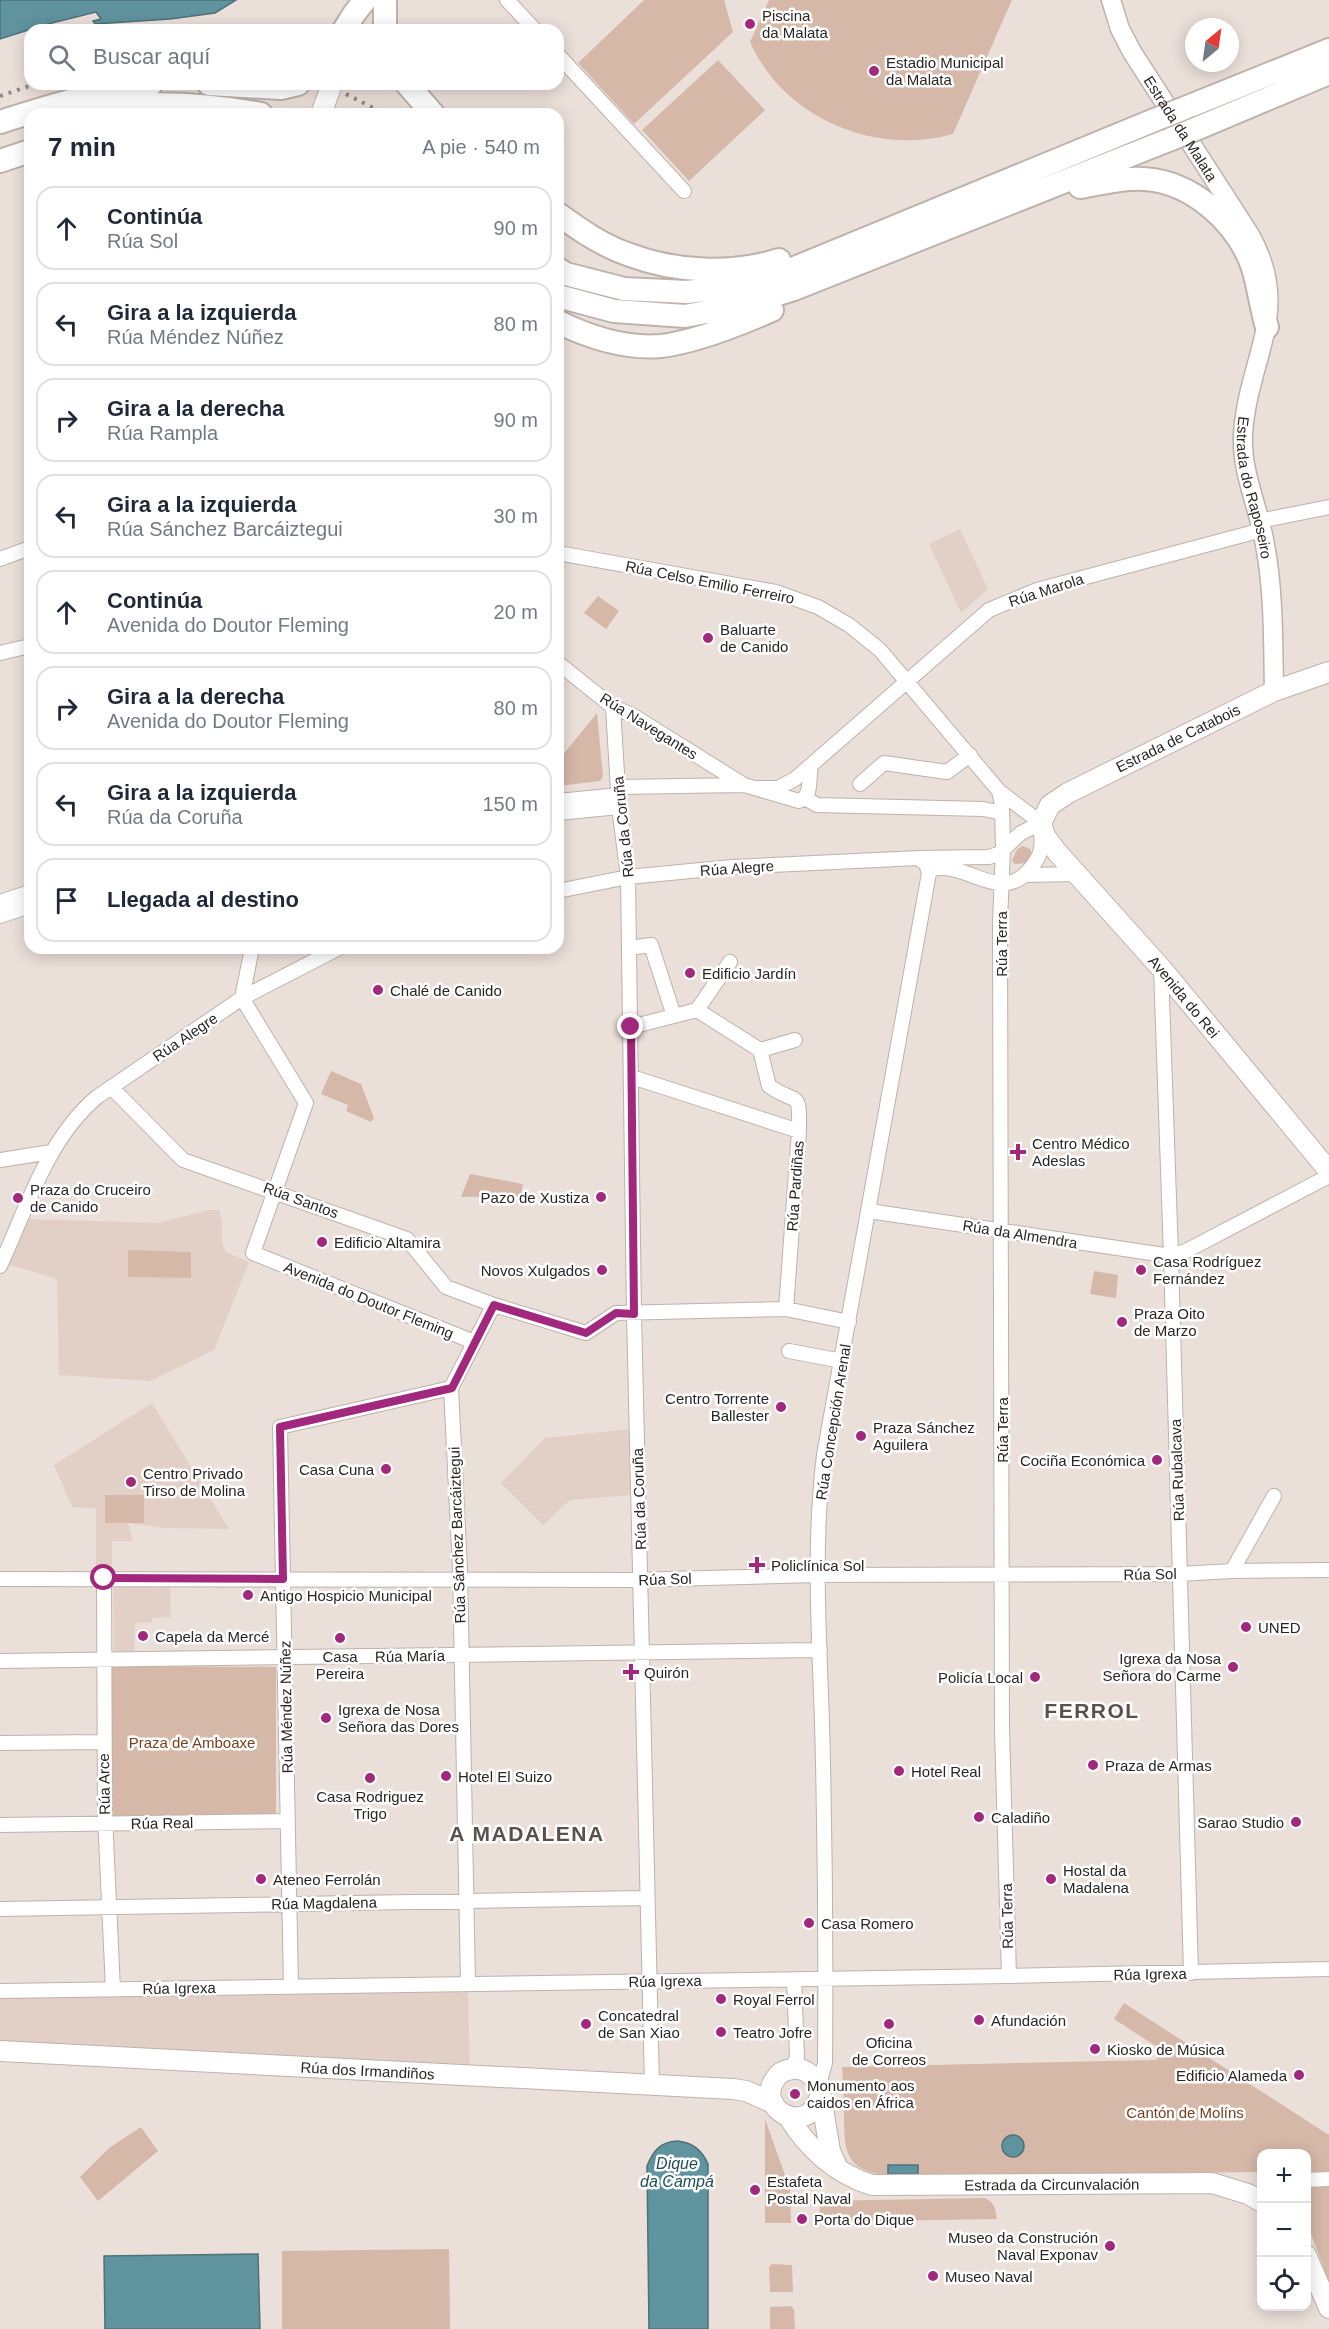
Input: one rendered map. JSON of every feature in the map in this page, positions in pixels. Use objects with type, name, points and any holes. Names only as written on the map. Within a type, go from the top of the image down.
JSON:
[{"type":"highway","points":[[348,24],[365,0]]},
{"type":"highway","points":[[385,0],[385,24]]},
{"type":"highway","points":[[564,273],[624,289],[687,292],[745,285],[785,272],[1329,50]]},
{"type":"highway","points":[[564,298],[614,311],[685,316],[743,305],[794,289],[1049,189],[1329,73]]},
{"type":"highway","points":[[48,108],[117,90]]},
{"type":"highway","points":[[412,90],[428,108]]},
{"type":"highway","points":[[116,108],[189,104],[218,108]]},
{"type":"highway","points":[[0,122],[24,115]]},
{"type":"highway","points":[[0,134],[24,127]]},
{"type":"highway","points":[[0,161],[24,153]]},
{"type":"highway","points":[[0,167],[24,164]]},
{"type":"highway","points":[[1049,189],[1084,186],[1114,180],[1146,179],[1167,183],[1186,191],[1218,214],[1234,230],[1253,269],[1267,327]]},
{"type":"highway","points":[[564,218],[588,236],[630,255],[674,266],[714,269],[759,266],[858,234],[881,231]]},
{"type":"highway","points":[[564,325],[603,339],[632,345],[661,345],[696,338],[761,315],[868,268],[906,245]]},
{"type":"main road","points":[[355,24],[365,0]]},
{"type":"main road","points":[[323,108],[330,90]]},
{"type":"main road","name":"Estrada de Catabois","points":[[1041,823],[1050,805],[1068,793],[1274,691],[1329,672]]},
{"type":"main road","name":"Avenida do Rei","points":[[1041,823],[1049,843],[1161,968],[1329,1171]]},
{"type":"main road","name":"Rúa dos Irmandiños","points":[[0,2051],[733,2089],[746,2091],[780,2110]]},
{"type":"main road","points":[[819,2090],[814,2108],[809,2113],[795,2118],[780,2110],[771,2093],[784,2073],[808,2072],[819,2090],[830,2151],[840,2171]]},
{"type":"main road","name":"Rúa dos Irmandiños","points":[[733,2089],[748,2087],[784,2073]]},
{"type":"main road","name":"Estrada da Circunvalación","points":[[780,2110],[807,2143],[840,2171],[872,2185],[1212,2183],[1238,2190],[1257,2200]]},
{"type":"main road","points":[[1307,2257],[1329,2308]]},
{"type":"street","points":[[507,0],[529,24]]},
{"type":"street","name":"Estrada da Malata","points":[[1111,0],[1120,29],[1132,52],[1260,253]]},
{"type":"street","points":[[564,61],[684,191]]},
{"type":"street","name":"Estrada do Raposeiro","points":[[1260,253],[1269,291],[1267,327],[1250,392],[1243,435],[1245,473],[1261,526],[1268,563],[1274,691]]},
{"type":"street","name":"Rúa Marola","points":[[797,789],[812,765],[989,609],[1037,590],[1329,507]]},
{"type":"street","points":[[0,559],[24,550]]},
{"type":"street","name":"Rúa Celso Emilio Ferreiro","points":[[564,554],[793,597],[818,607],[849,625],[880,650],[999,791],[1041,823]]},
{"type":"street","points":[[0,653],[24,647]]},
{"type":"street","name":"Rúa Navegantes","points":[[564,668],[613,707],[632,715],[750,787]]},
{"type":"street","name":"Rúa da Coruña","points":[[613,707],[624,854],[628,877],[634,1314],[652,2086]]},
{"type":"street","points":[[860,784],[884,763],[947,772],[970,755]]},
{"type":"street","name":"Rúa Navegantes","points":[[619,796],[750,787],[797,789],[810,803],[817,805],[990,810],[1002,813]]},
{"type":"street","points":[[999,791],[1003,849]]},
{"type":"street","points":[[564,801],[619,796]]},
{"type":"street","points":[[564,811],[619,796]]},
{"type":"street","points":[[918,858],[926,864],[928,873],[933,869],[943,868],[1002,884],[1016,882],[1025,875],[1042,853],[1041,823],[1020,833],[1003,849]]},
{"type":"street","name":"Rúa Alegre","points":[[564,890],[628,877],[732,867],[989,857],[998,854],[1003,849]]},
{"type":"street","name":"Rúa Terra","points":[[1003,849],[1000,914],[1002,1729],[1009,1976]]},
{"type":"street","name":"Rúa Concepción Arenal","points":[[819,2090],[825,2062],[826,1979],[818,1575],[820,1492],[928,873]]},
{"type":"street","points":[[1025,875],[1076,874]]},
{"type":"street","points":[[0,902],[24,894]]},
{"type":"street","points":[[0,916],[24,908]]},
{"type":"street","points":[[629,948],[651,945],[674,1016]]},
{"type":"street","points":[[251,954],[242,998],[306,1103],[276,1191]]},
{"type":"street","name":"Rúa Alegre","points":[[51,1152],[80,1111],[111,1087],[242,998],[327,954]]},
{"type":"street","points":[[631,1027],[696,1010],[730,962]]},
{"type":"street","name":"Rúa Rubalcava","points":[[1161,968],[1191,1973]]},
{"type":"street","points":[[696,1010],[760,1050],[769,1086],[792,1096],[800,1106],[799,1131]]},
{"type":"street","points":[[760,1050],[795,1041]]},
{"type":"street","name":"Rúa Pardiñas","points":[[632,1077],[799,1131],[786,1309]]},
{"type":"street","name":"Rúa Santos","points":[[111,1087],[183,1160],[407,1239],[446,1287],[494,1305]]},
{"type":"street","points":[[0,1160],[51,1152]]},
{"type":"street","points":[[0,1266],[51,1152]]},
{"type":"street","points":[[1171,1256],[1186,1251],[1329,1176]]},
{"type":"street","name":"Avenida do Doutor Fleming","points":[[276,1191],[253,1253],[474,1342],[494,1305]]},
{"type":"street","name":"Rúa da Almendra","points":[[869,1211],[1171,1256]]},
{"type":"street","points":[[494,1305],[586,1333],[616,1313],[786,1309],[849,1323]]},
{"type":"street","name":"Rúa Sánchez Barcáiztegui","points":[[468,1984],[460,1580],[452,1388],[474,1342]]},
{"type":"street","points":[[789,1351],[842,1361]]},
{"type":"street","name":"Rúa Méndez Núñez","points":[[291,1987],[280,1427],[452,1388]]},
{"type":"street","points":[[1232,1571],[1274,1496]]},
{"type":"street","name":"Rúa Sol","points":[[0,1579],[641,1579],[818,1575],[1180,1574],[1329,1570]]},
{"type":"street","name":"Rúa Arce","points":[[104,1578],[105,1824],[113,1989]]},
{"type":"street","name":"Rúa María","points":[[0,1661],[820,1650]]},
{"type":"street","points":[[0,1743],[104,1742]]},
{"type":"street","name":"Rúa Real","points":[[0,1825],[288,1821]]},
{"type":"street","name":"Rúa Magdalena","points":[[0,1909],[647,1898]]},
{"type":"street","name":"Rúa Igrexa","points":[[0,1991],[1329,1969]]},
{"type":"street","points":[[784,2073],[796,2057],[794,1979]]},
{"type":"street","points":[[1311,2180],[1329,2179]]},
{"type":"shaded area","points":[[960,529],[988,589],[961,613],[929,544]]},
{"type":"shaded area","points":[[208,1210],[219,1210],[222,1223],[222,1243],[226,1252],[249,1262],[214,1350],[150,1381],[59,1375],[57,1279],[8,1264],[29,1219],[159,1223]]},
{"type":"shaded area","name":"Centro Privado Tirso de Molina","points":[[152,1403],[229,1529],[164,1528],[128,1523],[133,1541],[112,1541],[112,1569],[96,1570],[96,1508],[72,1507],[54,1465]]},
{"type":"shaded area","points":[[630,1429],[632,1495],[570,1500],[543,1525],[501,1483],[545,1438]]},
{"type":"shaded area","points":[[170,1585],[171,1617],[152,1618],[152,1622],[135,1623],[134,1651],[114,1651],[113,1586]]},
{"type":"shaded area","points":[[468,1984],[470,2077],[0,2052],[0,1991]]},
{"type":"green space","points":[[644,0],[724,0],[733,32],[634,124],[578,63]]},
{"type":"green space","name":"Estadio Municipal da Malata","points":[[769,0],[1012,0],[953,134],[923,139],[893,140],[863,135],[835,125],[808,110],[785,92],[765,69],[750,42]]},
{"type":"green space","points":[[718,60],[765,110],[689,181],[642,130]]},
{"type":"green space","points":[[598,596],[619,611],[606,629],[584,613]]},
{"type":"green space","points":[[597,713],[603,777],[600,781],[564,785],[564,754]]},
{"type":"green space","points":[[1023,846],[1030,849],[1033,857],[1027,863],[1015,864],[1012,861],[1017,849]]},
{"type":"green space","points":[[331,1071],[361,1084],[374,1118],[371,1122],[346,1111],[348,1105],[321,1094]]},
{"type":"green space","points":[[470,1174],[523,1184],[521,1196],[461,1197]]},
{"type":"green space","points":[[128,1250],[191,1252],[191,1278],[128,1277]]},
{"type":"green space","points":[[1094,1271],[1118,1275],[1116,1298],[1090,1294]]},
{"type":"green space","points":[[105,1495],[144,1495],[144,1523],[105,1523]]},
{"type":"green space","name":"Praza de Amboaxe","points":[[109,1666],[276,1667],[276,1819],[109,1818]]},
{"type":"green space","name":"Cantón de Molíns","points":[[1124,2003],[1329,2135],[1329,2172],[1311,2172],[1311,2149],[1257,2149],[1257,2172],[893,2176],[867,2171],[852,2161],[848,2154],[844,2133],[842,2067],[1156,2060],[1162,2050],[1114,2019]]},
{"type":"green space","points":[[765,2119],[790,2189],[791,2223],[765,2223]]},
{"type":"green space","points":[[141,2127],[158,2151],[98,2201],[80,2177],[109,2148]]},
{"type":"green space","points":[[1311,2186],[1329,2186],[1329,2282],[1311,2234]]},
{"type":"green space","points":[[985,2198],[994,2206],[997,2219],[819,2222],[820,2201]]},
{"type":"green space","points":[[449,2249],[450,2329],[282,2329],[282,2251]]},
{"type":"green space","points":[[772,2264],[792,2265],[793,2292],[770,2292],[769,2267]]},
{"type":"green space","points":[[791,2306],[794,2310],[795,2329],[770,2329],[770,2307]]},
{"type":"water","points":[[0,0],[236,0],[215,13],[170,19],[95,24],[93,21],[101,19],[96,12],[48,24],[24,24],[24,31],[0,39]]},
{"type":"water","points":[[1013,2135],[1023,2142],[1024,2146],[1017,2156],[1013,2157],[1003,2150],[1002,2146],[1009,2136]]},
{"type":"water","name":"Dique da Campá","points":[[677,2141],[696,2148],[708,2164],[708,2329],[649,2329],[647,2166],[658,2148],[666,2143]]},
{"type":"water","points":[[888,2165],[918,2165],[918,2174],[888,2174]]},
{"type":"water","points":[[258,2254],[260,2329],[105,2329],[104,2256]]},
{"type":"railway","points":[[0,96],[24,88]]},
{"type":"railway","points":[[346,94],[373,108]]},
{"type":"place","name":"Piscina da Malata","points":[[750,24]]},
{"type":"place","name":"Estadio Municipal da Malata","points":[[874,71]]},
{"type":"place","name":"Baluarte de Canido","points":[[708,638]]},
{"type":"place","name":"Edificio Jardín","points":[[690,973]]},
{"type":"place","name":"Chalé de Canido","points":[[378,990]]},
{"type":"place","name":"Centro Médico Adeslas","points":[[1018,1152]]},
{"type":"place","name":"Pazo de Xustiza","points":[[601,1197]]},
{"type":"place","name":"Praza do Cruceiro de Canido","points":[[18,1198]]},
{"type":"place","name":"Edificio Altamira","points":[[322,1242]]},
{"type":"place","name":"Novos Xulgados","points":[[602,1270]]},
{"type":"place","name":"Casa Rodríguez Fernández","points":[[1141,1270]]},
{"type":"place","name":"Praza Oito de Marzo","points":[[1122,1322]]},
{"type":"place","name":"Centro Torrente Ballester","points":[[781,1407]]},
{"type":"place","name":"Praza Sánchez Aguilera","points":[[861,1436]]},
{"type":"place","name":"Cociña Económica","points":[[1157,1460]]},
{"type":"place","name":"Casa Cuna","points":[[386,1469]]},
{"type":"place","name":"Centro Privado Tirso de Molina","points":[[131,1482]]},
{"type":"place","name":"Policlínica Sol","points":[[757,1565]]},
{"type":"place","name":"Antigo Hospicio Municipal","points":[[248,1595]]},
{"type":"place","name":"UNED","points":[[1246,1627]]},
{"type":"place","name":"Capela da Mercé","points":[[143,1636]]},
{"type":"place","name":"Casa Pereira","points":[[340,1638]]},
{"type":"place","name":"Igrexa da Nosa Señora do Carme","points":[[1233,1667]]},
{"type":"place","name":"Quirón","points":[[631,1672]]},
{"type":"place","name":"Policía Local","points":[[1035,1677]]},
{"type":"place","name":"Igrexa de Nosa Señora das Dores","points":[[326,1718]]},
{"type":"place","name":"Praza de Armas","points":[[1093,1765]]},
{"type":"place","name":"Hotel Real","points":[[899,1771]]},
{"type":"place","name":"Hotel El Suizo","points":[[446,1776]]},
{"type":"place","name":"Casa Rodriguez Trigo","points":[[370,1778]]},
{"type":"place","name":"Caladiño","points":[[979,1817]]},
{"type":"place","name":"Sarao Studio","points":[[1296,1822]]},
{"type":"place","name":"Ateneo Ferrolán","points":[[261,1879]]},
{"type":"place","name":"Hostal da Madalena","points":[[1051,1879]]},
{"type":"place","name":"Casa Romero","points":[[809,1923]]},
{"type":"place","name":"Royal Ferrol","points":[[721,1999]]},
{"type":"place","name":"Afundación","points":[[979,2020]]},
{"type":"place","name":"Concatedral de San Xiao","points":[[586,2024]]},
{"type":"place","name":"Oficina de Correos","points":[[889,2024]]},
{"type":"place","name":"Teatro Jofre","points":[[721,2032]]},
{"type":"place","name":"Kiosko de Música","points":[[1095,2049]]},
{"type":"place","name":"Edificio Alameda","points":[[1299,2075]]},
{"type":"place","name":"Monumento aos caidos en África","points":[[795,2094]]},
{"type":"place","name":"Estafeta Postal Naval","points":[[755,2190]]},
{"type":"place","name":"Porta do Dique","points":[[802,2219]]},
{"type":"place","name":"Museo da Construción Naval Exponav","points":[[1110,2246]]},
{"type":"place","name":"Museo Naval","points":[[933,2276]]},
{"type":"district","name":"FERROL","points":[[1092,1710]]},
{"type":"district","name":"A MADALENA","points":[[527,1833]]},
{"type":"route","points":[[104,1578],[283,1579],[280,1427],[452,1388],[494,1305],[586,1333],[616,1313],[634,1314],[631,1027]]}]
